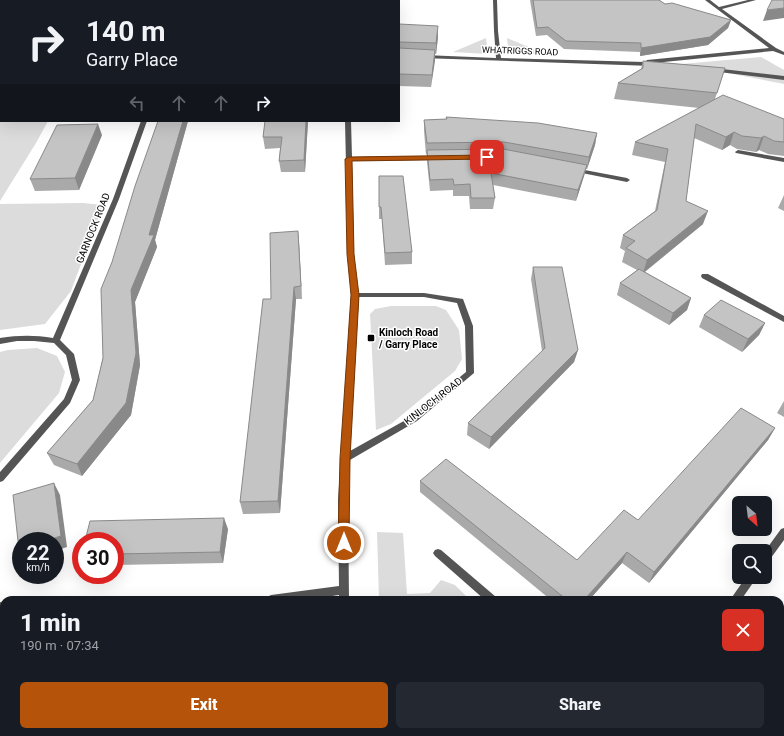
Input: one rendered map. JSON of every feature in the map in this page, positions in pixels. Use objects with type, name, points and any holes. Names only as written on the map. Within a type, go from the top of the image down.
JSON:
[{"type":"street","points":[[495,0],[499,59]]},
{"type":"street","points":[[707,0],[774,49],[784,54]]},
{"type":"street","points":[[719,8],[754,0]]},
{"type":"street","name":"WHATRIGGS ROAD","points":[[640,63],[774,49]]},
{"type":"street","name":"WHATRIGGS ROAD","points":[[420,56],[640,63],[670,66]]},
{"type":"street","points":[[708,70],[784,78]]},
{"type":"street","name":"GARNOCK ROAD","points":[[56,341],[116,199],[144,122]]},
{"type":"street","points":[[329,596],[343,595],[345,458],[355,295],[350,254],[348,122]]},
{"type":"street","points":[[738,152],[784,160]]},
{"type":"street","points":[[349,159],[449,158]]},
{"type":"street","points":[[564,169],[627,180]]},
{"type":"street","points":[[705,276],[784,319]]},
{"type":"street","name":"KINLOCH ROAD","points":[[345,458],[414,419],[470,373],[469,326],[460,301],[424,295],[355,295]]},
{"type":"street","points":[[0,341],[17,338],[56,341],[70,354],[76,380],[67,401],[0,478]]},
{"type":"street","points":[[772,549],[784,532]]},
{"type":"street","points":[[438,553],[487,596]]},
{"type":"street","points":[[738,596],[747,584]]},
{"type":"shaded area","points":[[486,38],[488,54],[453,52]]},
{"type":"shaded area","points":[[507,38],[546,54],[509,54]]},
{"type":"shaded area","points":[[761,57],[784,70],[784,84],[681,64]]},
{"type":"shaded area","points":[[0,122],[47,122],[36,143],[0,201]]},
{"type":"shaded area","points":[[83,203],[103,205],[71,291],[45,324],[0,330],[0,204]]},
{"type":"shaded area","points":[[391,306],[436,306],[446,310],[459,330],[462,359],[455,371],[391,424],[376,430],[370,314],[375,309]]},
{"type":"shaded area","points":[[37,348],[57,356],[65,372],[59,393],[0,463],[0,352]]},
{"type":"shaded area","points":[[377,532],[403,533],[407,594],[430,593],[441,580],[455,585],[466,596],[379,596]]},
{"type":"building","points":[[533,0],[659,0],[665,4],[672,3],[731,20],[710,37],[641,48],[641,43],[566,41],[548,27],[537,28]]},
{"type":"building","points":[[772,0],[784,0],[784,8],[767,10]]},
{"type":"building","points":[[400,24],[438,26],[436,43],[400,42]]},
{"type":"building","points":[[400,48],[435,50],[432,75],[400,74]]},
{"type":"building","points":[[643,61],[725,68],[717,93],[618,83],[643,68]]},
{"type":"building","points":[[723,95],[784,119],[784,142],[774,141],[764,136],[761,138],[742,136],[734,132],[726,137],[696,124],[686,201],[708,211],[647,260],[626,248],[635,241],[623,235],[657,210],[668,149],[635,142]]},
{"type":"building","points":[[446,117],[538,123],[597,133],[589,157],[504,142],[427,143],[424,120],[447,119]]},
{"type":"building","points":[[158,122],[183,122],[149,235],[154,235],[131,290],[136,353],[126,403],[77,464],[47,453],[93,400],[103,358],[101,289],[112,262],[135,186]]},
{"type":"building","points":[[265,122],[306,122],[304,160],[279,161],[282,137],[263,137]]},
{"type":"building","points":[[98,124],[75,178],[30,179],[57,125]]},
{"type":"building","points":[[503,149],[587,165],[578,190],[491,173],[495,198],[471,198],[470,184],[454,185],[453,179],[430,180],[427,150]]},
{"type":"building","points":[[379,176],[403,176],[412,252],[385,253],[381,207],[379,207]]},
{"type":"building","points":[[298,231],[301,286],[294,287],[278,501],[240,502],[263,299],[271,299],[270,233]]},
{"type":"building","points":[[533,267],[562,267],[578,350],[491,437],[468,423],[545,348]]},
{"type":"building","points":[[639,269],[691,298],[673,313],[620,283]]},
{"type":"building","points":[[721,300],[765,323],[748,339],[704,315]]},
{"type":"building","points":[[741,408],[775,428],[654,572],[627,552],[588,596],[562,596],[420,481],[446,459],[577,560],[624,510],[638,520]]},
{"type":"building","points":[[54,483],[60,532],[17,532],[13,495]]},
{"type":"building","points":[[224,518],[220,552],[124,554],[124,532],[87,532],[90,521]]},
{"type":"place","name":"Kinloch Road / Garry Place","points":[[371,338]]},
{"type":"route","points":[[344,543],[343,500],[355,295],[350,254],[349,159],[487,157]]}]
